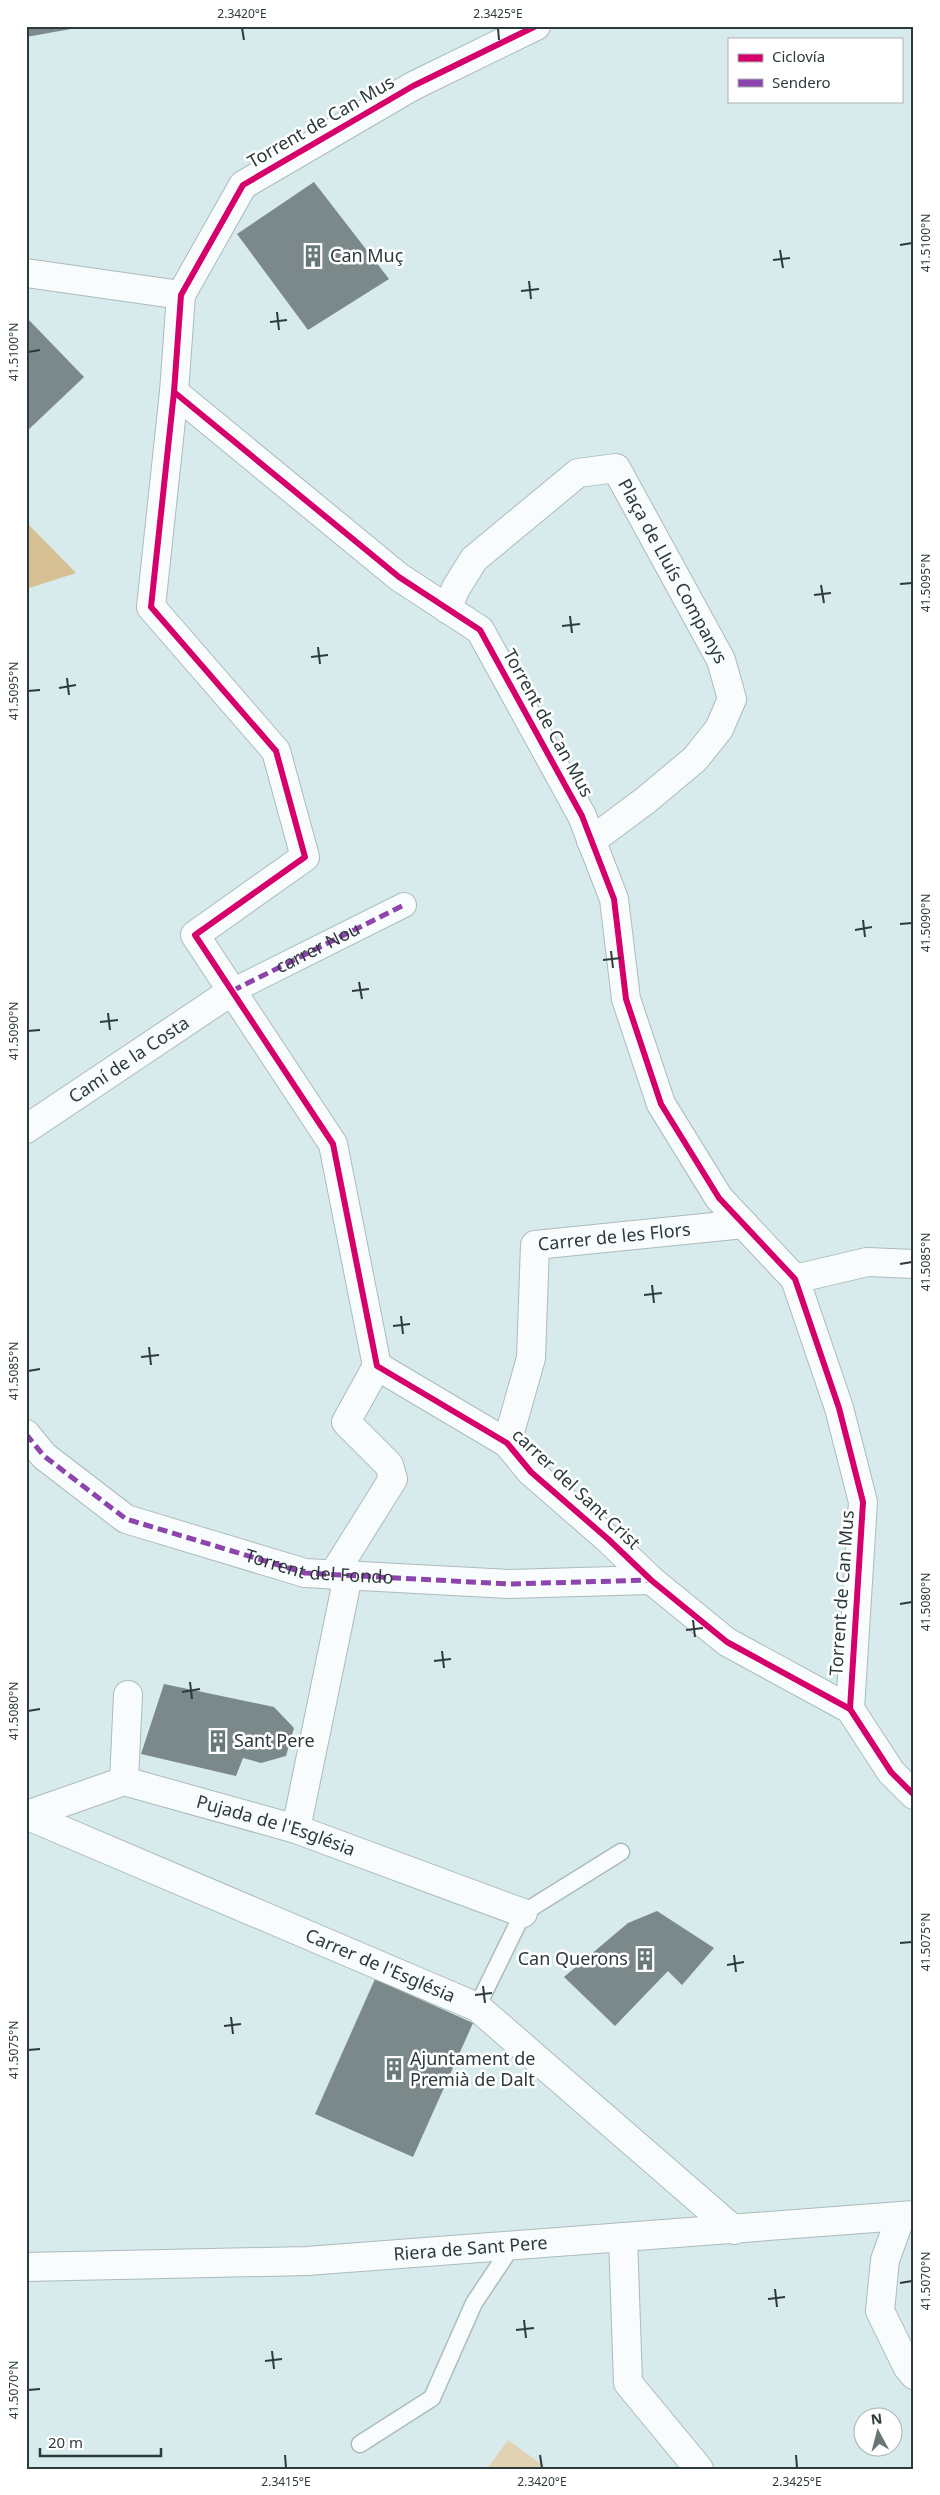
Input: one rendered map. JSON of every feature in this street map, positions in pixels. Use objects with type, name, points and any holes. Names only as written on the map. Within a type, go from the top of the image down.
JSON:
[{"type":"street","name":"Torrent de Can Mus","points":[[536,26],[413,86],[243,185],[181,295],[174,392],[399,576],[480,630],[582,816],[614,899],[626,999],[661,1104],[719,1198],[795,1279],[839,1408],[863,1502],[850,1709]]},
{"type":"street","points":[[26,273],[181,295]]},
{"type":"street","points":[[174,392],[152,607],[276,751],[305,857],[195,934],[334,1144],[378,1366],[346,1422],[389,1464],[393,1479],[340,1576],[296,1829]]},
{"type":"street","name":"Plaça de Lluís Companys","points":[[447,609],[456,588],[474,559],[578,473],[616,468],[721,660],[732,699],[719,729],[695,759],[591,841]]},
{"type":"street","name":"carrer Nou","points":[[232,991],[404,905]]},
{"type":"street","name":"Camí de la Costa","points":[[26,1129],[232,991]]},
{"type":"street","name":"Carrer de les Flors","points":[[507,1442],[531,1358],[535,1245],[744,1224]]},
{"type":"street","points":[[795,1279],[867,1262],[914,1264]]},
{"type":"street","name":"carrer del Sant Crist","points":[[378,1366],[507,1442],[531,1472],[608,1539],[651,1580],[727,1642],[850,1709],[891,1772],[914,1795]]},
{"type":"street","name":"Torrent del Fondo","points":[[26,1434],[44,1456],[126,1519],[305,1573],[509,1584],[651,1580]]},
{"type":"street","points":[[26,1815],[124,1781],[128,1695]]},
{"type":"street","name":"Pujada de l'Església","points":[[124,1781],[296,1829],[523,1913]]},
{"type":"street","name":"Carrer de l'Església","points":[[26,1815],[477,2007],[734,2230]]},
{"type":"street","points":[[907,2216],[885,2260],[880,2311],[908,2368],[914,2375]]},
{"type":"street","name":"Riera de Sant Pere","points":[[26,2267],[307,2261],[907,2216]]},
{"type":"street","points":[[623,2237],[628,2383],[699,2469]]},
{"type":"lane","points":[[477,2007],[523,1913],[620,1852]]},
{"type":"lane","points":[[360,2444],[432,2398],[474,2303],[512,2246]]},
{"type":"shaded area","points":[[26,522],[76,573],[26,589]]},
{"type":"shaded area","points":[[508,2440],[548,2469],[487,2469]]},
{"type":"shaded area","points":[[91,2467],[172,2469],[62,2469]]},
{"type":"building","points":[[26,26],[81,26],[82,27],[26,37]]},
{"type":"building","name":"Can Muç","points":[[314,182],[389,279],[308,330],[237,234]]},
{"type":"building","points":[[26,317],[84,377],[26,432]]},
{"type":"building","name":"Sant Pere","points":[[164,1684],[274,1707],[294,1728],[286,1756],[261,1763],[243,1758],[236,1776],[141,1754]]},
{"type":"building","name":"Can Querons","points":[[657,1911],[714,1948],[682,1985],[668,1971],[615,2026],[564,1977],[628,1923]]},
{"type":"building","name":"Ajuntament de Premià de Dalt","points":[[375,1979],[473,2023],[413,2157],[315,2114]]},
{"type":"marked path","points":[[232,991],[404,905]]},
{"type":"marked path","points":[[26,1434],[44,1456],[126,1519],[305,1573],[509,1584],[651,1580]]},
{"type":"cycle path","points":[[536,26],[413,86],[243,185],[181,295],[174,392],[399,577],[480,630],[582,816],[614,899],[626,999],[661,1104],[719,1198],[795,1279],[839,1408],[863,1502],[850,1709]]},
{"type":"cycle path","points":[[174,392],[151,607],[276,751],[305,857],[195,935],[333,1144],[377,1366],[507,1443],[531,1472],[608,1539],[651,1580],[727,1642],[850,1709],[891,1772],[914,1795]]},
{"type":"place","name":"Can Muç","points":[[313,256]]},
{"type":"place","name":"Sant Pere","points":[[218,1741]]},
{"type":"place","name":"Can Querons","points":[[645,1959]]},
{"type":"place","name":"Ajuntament de Premià de Dalt","points":[[394,2069]]}]
